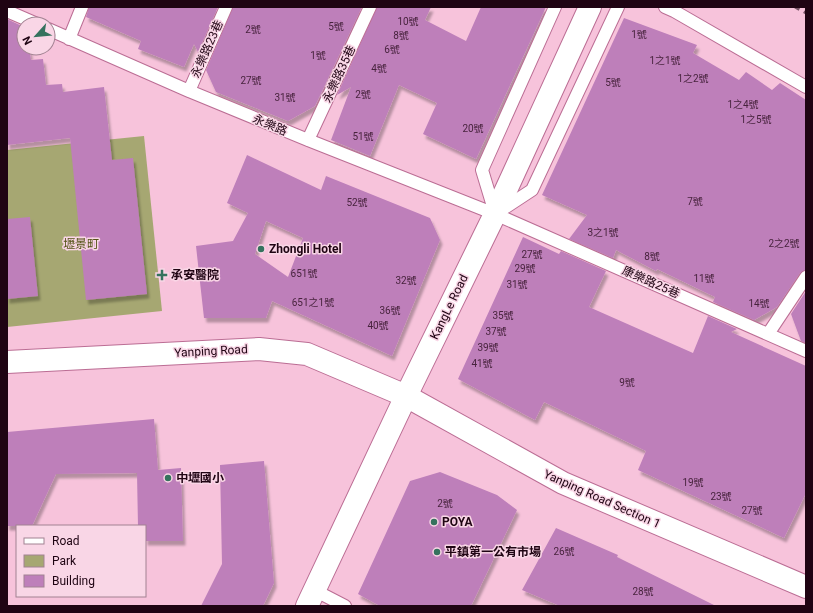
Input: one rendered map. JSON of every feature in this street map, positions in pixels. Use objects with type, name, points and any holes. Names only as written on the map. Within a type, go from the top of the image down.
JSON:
[{"type":"main road","name":"KangLe Road","points":[[310,598],[495,214],[590,7]]},
{"type":"main road","name":"Yanping Road","points":[[7,362],[259,348],[308,354],[406,396]]},
{"type":"main road","name":"Yanping Road Section 1","points":[[406,396],[563,483],[805,585]]},
{"type":"lane","points":[[69,39],[82,7]]},
{"type":"lane","name":"永樂路23巷","points":[[188,91],[226,7]]},
{"type":"lane","name":"永樂路35巷","points":[[308,140],[370,7]]},
{"type":"lane","points":[[555,7],[482,170],[495,214],[532,190],[618,7]]},
{"type":"lane","points":[[665,7],[806,87]]},
{"type":"lane","points":[[7,10],[19,16]]},
{"type":"lane","name":"永樂路","points":[[56,33],[188,91],[495,214]]},
{"type":"lane","name":"康樂路25巷","points":[[495,214],[806,351]]},
{"type":"lane","points":[[768,334],[806,277]]},
{"type":"lane","points":[[310,598],[345,606]]},
{"type":"green space","name":"壢景町","points":[[144,136],[162,311],[7,327],[7,150]]},
{"type":"building","points":[[89,7],[218,7],[198,52],[194,44],[184,67],[138,49],[141,41],[86,17]]},
{"type":"building","points":[[233,7],[362,7],[315,106],[288,121],[216,92],[206,70]]},
{"type":"building","points":[[377,7],[431,7],[425,20],[466,41],[481,7],[546,7],[476,159],[423,134],[437,103],[399,85],[370,156],[331,140],[351,87],[337,95]]},
{"type":"building","points":[[624,18],[697,45],[693,53],[739,80],[746,72],[772,90],[780,83],[806,100],[806,270],[800,273],[777,307],[754,320],[713,302],[715,297],[657,269],[656,271],[616,250],[613,258],[569,239],[587,215],[542,195]]},
{"type":"building","points":[[7,19],[16,23],[16,56],[30,56],[31,60],[43,59],[46,85],[62,84],[63,92],[104,87],[112,160],[133,158],[147,294],[86,300],[70,138],[7,145]]},
{"type":"building","points":[[247,155],[321,190],[326,176],[430,218],[440,240],[392,356],[272,301],[266,318],[204,318],[196,246],[233,241],[248,213],[227,203]],"holes":[[[266,221],[303,238],[288,277],[255,254]]]},
{"type":"building","points":[[30,217],[38,296],[7,299],[7,219]]},
{"type":"building","points":[[523,237],[559,254],[561,251],[606,271],[589,307],[693,353],[708,316],[737,329],[731,332],[806,366],[806,493],[784,538],[638,470],[646,451],[544,402],[535,420],[458,379]]},
{"type":"building","points":[[806,291],[806,343],[801,341],[791,314]]},
{"type":"building","points":[[154,419],[158,470],[181,468],[183,541],[146,541],[146,525],[138,525],[137,473],[56,474],[32,525],[7,526],[7,432]]},
{"type":"building","points":[[264,461],[274,583],[263,606],[201,606],[222,564],[220,465]]},
{"type":"building","name":"平鎮第一公有市場","points":[[440,472],[497,495],[517,510],[471,606],[380,606],[358,594],[410,481]]},
{"type":"building","points":[[556,528],[618,555],[617,557],[716,606],[560,606],[522,590]]},
{"type":"railway","points":[[795,7],[806,13]]},
{"type":"place","name":"Zhongli Hotel","points":[[261,249]]},
{"type":"place","name":"承安醫院","points":[[162,275]]},
{"type":"place","name":"中壢國小","points":[[168,478]]},
{"type":"place","name":"POYA","points":[[434,522]]},
{"type":"place","name":"平鎮第一公有市場","points":[[437,552]]}]
